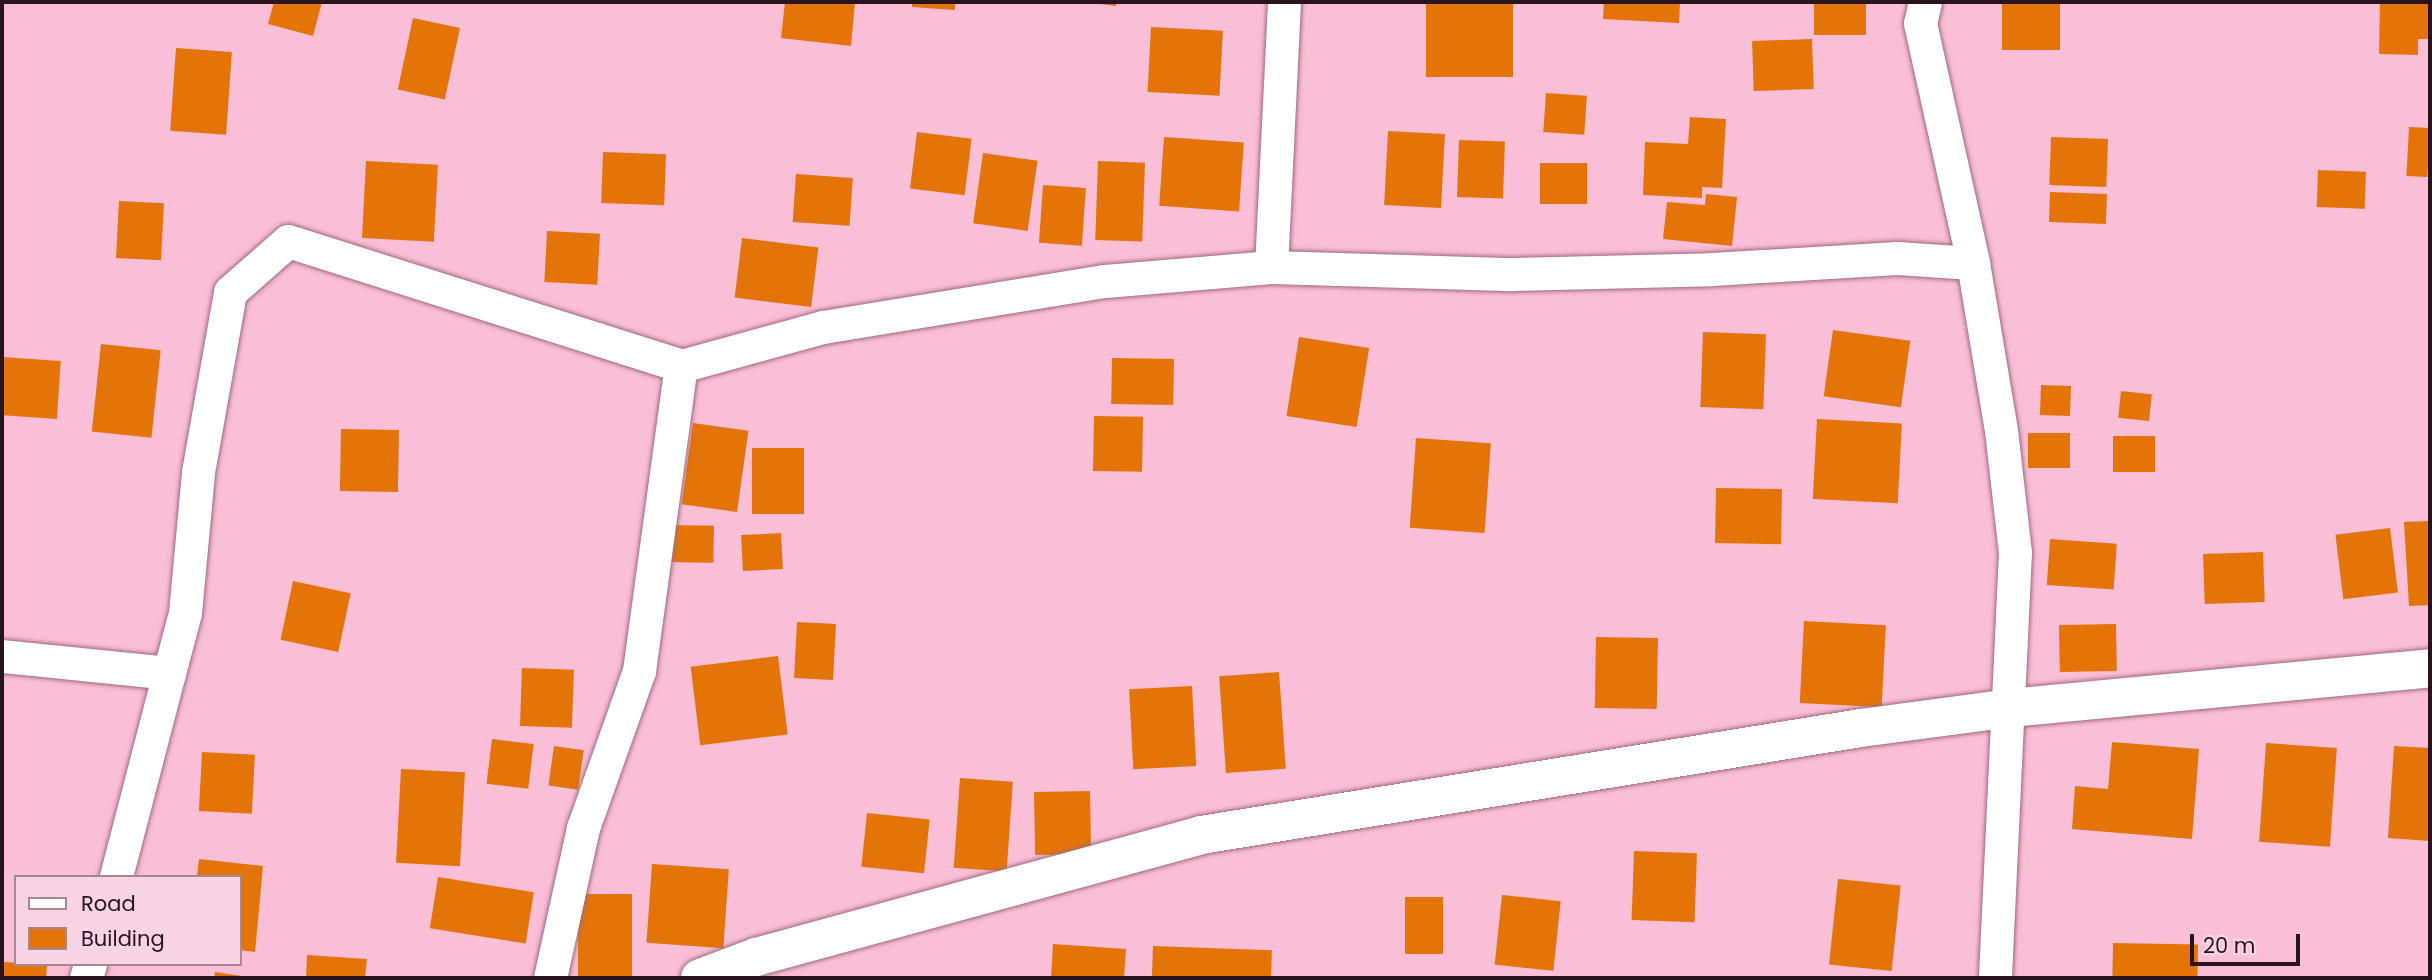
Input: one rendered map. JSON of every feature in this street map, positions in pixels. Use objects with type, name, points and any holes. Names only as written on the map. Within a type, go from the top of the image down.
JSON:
[{"type":"main road","points":[[700,978],[756,957],[1200,835],[1847,730],[2010,708],[2430,668]]},
{"type":"street","points":[[1272,267],[1284,2]]},
{"type":"street","points":[[1925,2],[1920,23],[1973,263],[2001,430],[2015,552],[2010,708],[1995,978]]},
{"type":"street","points":[[117,875],[185,613],[198,472],[230,292],[288,241],[681,366],[822,327],[1105,281],[1272,267],[1513,274],[1712,270],[1897,258],[1973,263]]},
{"type":"street","points":[[550,978],[583,828],[639,671],[681,366]]},
{"type":"street","points":[[2,656],[169,673]]},
{"type":"building","points":[[274,2],[322,2],[313,36],[268,24]]},
{"type":"building","points":[[785,2],[855,2],[851,46],[781,38]]},
{"type":"building","points":[[912,2],[955,2],[955,10],[912,7]]},
{"type":"building","points":[[1083,2],[1117,2],[1116,6]]},
{"type":"building","points":[[1426,2],[1513,2],[1513,77],[1426,77]]},
{"type":"building","points":[[1604,2],[1680,2],[1679,23],[1603,19]]},
{"type":"building","points":[[1814,2],[1866,2],[1866,35],[1814,35]]},
{"type":"building","points":[[2002,2],[2060,2],[2060,50],[2002,50]]},
{"type":"building","points":[[2380,2],[2430,2],[2428,39],[2418,39],[2418,55],[2379,54]]},
{"type":"building","points":[[413,18],[460,28],[445,99],[398,89]]},
{"type":"building","points":[[1151,27],[1223,31],[1219,96],[1148,92]]},
{"type":"building","points":[[1812,39],[1814,89],[1754,91],[1752,41]]},
{"type":"building","points":[[176,48],[232,52],[226,135],[170,131]]},
{"type":"building","points":[[1546,93],[1587,96],[1584,135],[1543,132]]},
{"type":"building","points":[[1690,117],[1726,119],[1722,188],[1702,187],[1702,198],[1643,195],[1645,142],[1688,144]]},
{"type":"building","points":[[2409,127],[2430,128],[2427,177],[2406,176]]},
{"type":"building","points":[[1388,131],[1445,134],[1441,208],[1384,205]]},
{"type":"building","points":[[917,132],[972,139],[965,195],[910,189]]},
{"type":"building","points":[[1164,137],[1244,143],[1239,211],[1159,206]]},
{"type":"building","points":[[2051,137],[2108,139],[2106,187],[2049,185]]},
{"type":"building","points":[[1459,140],[1505,142],[1503,199],[1457,197]]},
{"type":"building","points":[[603,152],[666,154],[664,205],[601,203]]},
{"type":"building","points":[[983,153],[1037,161],[1028,231],[973,223]]},
{"type":"building","points":[[366,161],[438,165],[434,242],[362,238]]},
{"type":"building","points":[[1098,161],[1145,163],[1142,242],[1095,240]]},
{"type":"building","points":[[1540,163],[1587,163],[1587,204],[1540,204]]},
{"type":"building","points":[[2318,170],[2366,172],[2365,209],[2317,207]]},
{"type":"building","points":[[796,174],[853,178],[850,226],[793,222]]},
{"type":"building","points":[[1043,185],[1086,188],[1082,246],[1039,243]]},
{"type":"building","points":[[2050,192],[2107,194],[2106,224],[2049,222]]},
{"type":"building","points":[[1706,194],[1737,197],[1732,246],[1663,239],[1667,202],[1705,205]]},
{"type":"building","points":[[119,201],[164,203],[161,260],[116,258]]},
{"type":"building","points":[[547,231],[600,234],[597,285],[544,282]]},
{"type":"building","points":[[742,238],[818,247],[811,307],[735,298]]},
{"type":"building","points":[[1833,330],[1910,341],[1901,407],[1824,396]]},
{"type":"building","points":[[1703,332],[1766,334],[1763,409],[1700,407]]},
{"type":"building","points":[[1299,337],[1369,348],[1357,427],[1286,416]]},
{"type":"building","points":[[101,344],[161,350],[151,438],[92,432]]},
{"type":"building","points":[[2,357],[61,361],[57,419],[2,415]]},
{"type":"building","points":[[1112,358],[1174,359],[1173,405],[1111,404]]},
{"type":"building","points":[[2041,385],[2071,386],[2070,416],[2040,415]]},
{"type":"building","points":[[2121,391],[2152,394],[2149,421],[2118,418]]},
{"type":"building","points":[[1094,416],[1143,417],[1142,472],[1093,471]]},
{"type":"building","points":[[1817,419],[1902,423],[1898,503],[1813,499]]},
{"type":"building","points":[[693,423],[748,431],[737,512],[682,504]]},
{"type":"building","points":[[341,429],[399,430],[398,492],[340,491]]},
{"type":"building","points":[[2028,433],[2070,433],[2070,468],[2028,468]]},
{"type":"building","points":[[2113,436],[2155,436],[2155,472],[2113,472]]},
{"type":"building","points":[[1416,438],[1491,443],[1485,533],[1410,528]]},
{"type":"building","points":[[752,448],[804,448],[804,514],[752,514]]},
{"type":"building","points":[[1716,488],[1782,489],[1781,544],[1715,543]]},
{"type":"building","points":[[2430,521],[2430,605],[2409,606],[2404,522]]},
{"type":"building","points":[[665,525],[714,526],[713,563],[664,562]]},
{"type":"building","points":[[2390,528],[2398,593],[2343,599],[2335,535]]},
{"type":"building","points":[[781,533],[783,569],[743,571],[741,535]]},
{"type":"building","points":[[2050,539],[2117,544],[2114,590],[2047,585]]},
{"type":"building","points":[[2263,552],[2265,602],[2205,604],[2203,554]]},
{"type":"building","points":[[293,581],[351,593],[338,652],[281,640]]},
{"type":"building","points":[[1804,621],[1886,625],[1882,707],[1800,703]]},
{"type":"building","points":[[797,622],[836,624],[833,680],[794,678]]},
{"type":"building","points":[[2116,624],[2117,671],[2060,672],[2059,625]]},
{"type":"building","points":[[1596,637],[1658,638],[1657,709],[1595,708]]},
{"type":"building","points":[[778,656],[788,734],[700,745],[691,667]]},
{"type":"building","points":[[522,668],[574,670],[572,728],[520,726]]},
{"type":"building","points":[[1279,672],[1286,769],[1226,773],[1219,676]]},
{"type":"building","points":[[1192,686],[1196,766],[1133,769],[1129,689]]},
{"type":"building","points":[[492,739],[534,744],[528,789],[487,784]]},
{"type":"building","points":[[2112,742],[2199,749],[2192,839],[2072,829],[2075,786],[2108,789]]},
{"type":"building","points":[[2266,743],[2337,748],[2330,847],[2259,842]]},
{"type":"building","points":[[554,746],[584,750],[578,790],[548,786]]},
{"type":"building","points":[[2394,746],[2430,748],[2430,841],[2388,838]]},
{"type":"building","points":[[202,752],[255,755],[252,814],[199,811]]},
{"type":"building","points":[[401,769],[465,772],[460,866],[396,863]]},
{"type":"building","points":[[960,778],[1013,782],[1007,871],[954,868]]},
{"type":"building","points":[[1090,791],[1091,854],[1035,855],[1034,792]]},
{"type":"building","points":[[867,813],[930,820],[924,873],[861,867]]},
{"type":"building","points":[[1634,851],[1697,853],[1695,922],[1632,920]]},
{"type":"building","points":[[199,859],[263,866],[255,952],[242,950],[242,875],[197,875]]},
{"type":"building","points":[[652,864],[729,869],[723,948],[646,943]]},
{"type":"building","points":[[438,877],[534,892],[526,944],[430,928]]},
{"type":"building","points":[[1838,879],[1901,886],[1892,971],[1829,965]]},
{"type":"building","points":[[578,894],[632,894],[632,978],[578,978]]},
{"type":"building","points":[[1502,895],[1561,901],[1553,971],[1495,965]]},
{"type":"building","points":[[1405,897],[1443,897],[1443,954],[1405,954]]},
{"type":"building","points":[[2113,943],[2198,944],[2197,978],[2112,978]]},
{"type":"building","points":[[1053,944],[1126,949],[1124,978],[1051,978]]},
{"type":"building","points":[[1153,946],[1272,950],[1271,978],[1152,978]]},
{"type":"building","points":[[307,955],[367,959],[365,978],[306,978]]},
{"type":"building","points":[[3,962],[14,963],[14,966],[47,966],[46,978],[2,978]]},
{"type":"building","points":[[215,972],[249,977],[249,978],[214,978]]}]
